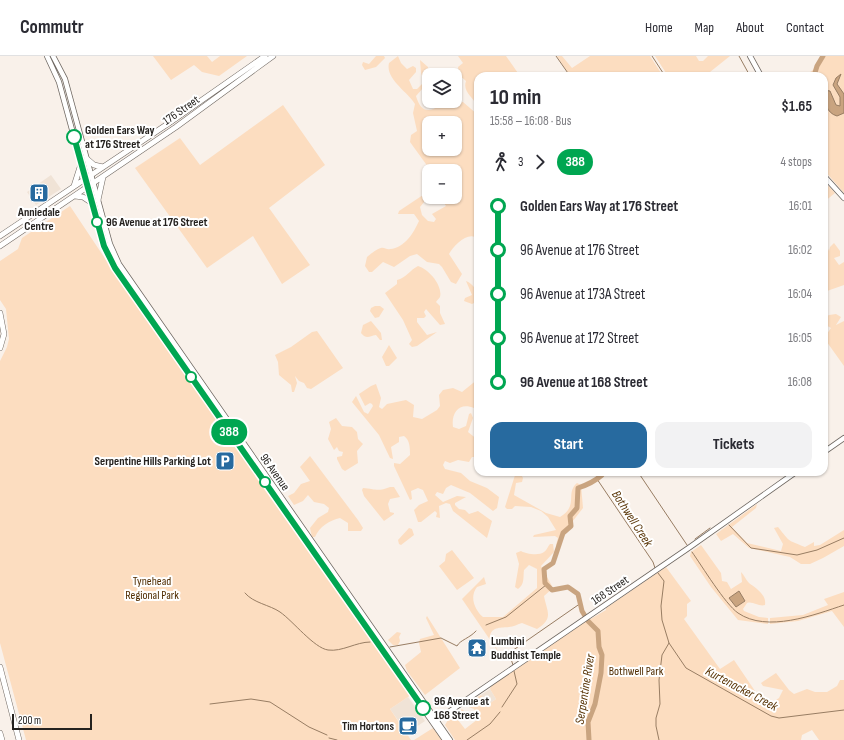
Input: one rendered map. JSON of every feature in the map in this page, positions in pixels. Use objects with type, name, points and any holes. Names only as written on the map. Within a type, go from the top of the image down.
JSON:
[{"type":"highway","name":"176 Street","points":[[0,236],[265,56]]},
{"type":"highway","name":"176 Street","points":[[0,246],[93,184],[273,56]]},
{"type":"highway","points":[[86,159],[94,165],[103,167]]},
{"type":"highway","points":[[74,186],[81,164]]},
{"type":"highway","points":[[98,200],[102,177]]},
{"type":"highway","points":[[75,196],[83,197],[92,203]]},
{"type":"highway","points":[[0,313],[4,334],[0,348]]},
{"type":"highway","points":[[0,667],[19,740]]},
{"type":"highway","points":[[0,733],[2,740]]},
{"type":"main road","name":"96 Avenue","points":[[47,56],[59,82],[104,246],[118,274],[435,722],[450,740]]},
{"type":"main road","name":"96 Avenue","points":[[53,56],[65,79],[110,244],[123,270],[435,722],[445,740]]},
{"type":"main road","points":[[750,56],[759,72]]},
{"type":"main road","points":[[828,180],[844,198]]},
{"type":"main road","points":[[828,449],[844,438]]},
{"type":"main road","name":"168 Street","points":[[435,722],[690,548],[790,476]]},
{"type":"shaded area","points":[[841,74],[837,84],[844,94],[844,113],[837,116],[828,109],[828,91],[830,91],[836,105],[840,106],[840,97],[833,85],[836,78]]},
{"type":"shaded area","points":[[51,175],[61,189],[36,205],[27,192]]},
{"type":"shaded area","points":[[739,591],[745,601],[736,607],[729,598]]},
{"type":"shaded area","points":[[490,689],[496,699],[488,705],[481,695]]},
{"type":"shaded area","points":[[408,697],[425,721],[407,733],[390,709]]},
{"type":"green space","points":[[153,56],[207,56],[212,62],[220,56],[247,56],[219,76],[202,72],[194,65],[171,80]]},
{"type":"green space","points":[[376,56],[384,56],[385,58],[376,67],[365,70],[362,65],[363,62],[369,64]]},
{"type":"green space","points":[[398,56],[401,63],[407,69],[413,66],[416,68],[416,72],[409,80],[413,89],[417,89],[422,84],[422,89],[416,96],[422,108],[431,110],[435,108],[462,108],[462,102],[474,112],[474,237],[466,237],[454,247],[449,254],[462,274],[456,284],[451,282],[439,264],[427,262],[417,254],[410,256],[394,267],[383,262],[372,272],[369,272],[365,266],[367,257],[377,249],[395,248],[400,246],[408,239],[419,221],[414,214],[398,214],[399,211],[422,196],[422,204],[420,207],[422,215],[428,221],[434,222],[436,219],[432,214],[446,206],[445,204],[462,204],[462,164],[426,164],[410,142],[411,135],[417,131],[413,113],[415,104],[390,74],[389,63]]},
{"type":"green space","points":[[458,56],[506,56],[517,72],[474,72],[474,101],[467,92],[465,85],[466,81],[462,78],[462,68],[458,67],[463,63]]},
{"type":"green space","points":[[557,56],[562,56],[572,68],[590,56],[650,56],[660,72],[567,72]]},
{"type":"green space","points":[[655,56],[696,56],[699,61],[703,61],[708,56],[730,56],[710,72],[665,72]]},
{"type":"green space","points":[[825,56],[844,56],[844,193],[828,175],[828,72],[810,72],[819,66]]},
{"type":"green space","points":[[420,60],[428,67],[422,68],[422,76]]},
{"type":"green space","points":[[283,105],[325,165],[269,208],[310,265],[282,284],[253,236],[207,268],[135,168],[180,138],[200,165]]},
{"type":"green space","points":[[828,185],[835,193],[828,199]]},
{"type":"green space","name":"Tynehead Regional Park","points":[[70,206],[120,281],[411,695],[390,709],[411,740],[26,740],[0,643],[0,361],[9,339],[6,309],[0,300],[0,261],[18,249],[22,238]]},
{"type":"green space","points":[[834,243],[840,251],[840,256],[834,258],[839,265],[844,262],[844,285],[828,291],[828,249],[829,251],[830,247]]},
{"type":"green space","points":[[418,266],[431,274],[437,283],[440,297],[436,302],[440,306],[440,313],[445,324],[440,325],[426,309],[424,312],[426,316],[424,318],[417,318],[417,322],[427,335],[437,332],[417,346],[412,347],[409,344],[412,340],[403,320],[385,293],[397,284],[397,280],[403,278]]},
{"type":"green space","points":[[466,281],[474,288],[474,303],[472,304],[464,301],[465,298],[472,295]]},
{"type":"green space","points":[[380,306],[384,309],[379,317],[375,318],[370,311],[371,308]]},
{"type":"green space","points":[[836,314],[841,317],[836,325],[844,321],[844,366],[828,344],[828,332],[831,328],[828,326],[829,315]]},
{"type":"green space","points":[[371,321],[381,333],[382,340],[380,340],[376,335],[367,337],[361,333],[363,325]]},
{"type":"green space","points":[[317,331],[343,368],[311,389],[307,388],[304,383],[299,381],[295,376],[297,383],[294,392],[292,392],[291,385],[279,375],[278,362],[275,355],[291,347],[312,332]]},
{"type":"green space","points":[[389,345],[397,358],[389,366],[386,366],[382,357]]},
{"type":"green space","points":[[474,382],[474,408],[464,406],[457,410],[453,417],[453,427],[459,429],[466,426],[469,414],[471,413],[473,418],[468,432],[474,437],[474,457],[472,457],[469,462],[458,460],[450,463],[445,461],[443,465],[445,469],[461,473],[470,481],[487,488],[499,497],[497,508],[493,511],[470,493],[451,485],[446,488],[443,494],[437,492],[435,495],[443,502],[457,496],[466,497],[455,503],[455,505],[459,509],[465,510],[469,514],[478,511],[492,521],[487,538],[453,511],[450,504],[446,503],[439,506],[440,518],[436,517],[437,513],[435,511],[421,522],[418,522],[414,510],[419,505],[428,501],[423,490],[418,488],[411,491],[412,499],[410,500],[394,466],[394,463],[400,464],[410,455],[409,442],[404,436],[399,437],[399,442],[391,447],[393,459],[390,458],[379,435],[352,402],[356,396],[364,412],[368,414],[373,406],[370,403],[365,406],[359,394],[376,384],[381,398],[379,407],[382,409],[387,404],[406,400],[414,405],[413,417],[422,419],[437,410],[440,406],[439,395],[443,390],[453,388],[462,392]]},
{"type":"green space","points":[[336,418],[342,426],[352,427],[357,432],[358,439],[363,444],[357,451],[358,463],[345,471],[342,469],[337,459],[337,457],[342,456],[343,452],[339,451],[337,447],[334,450],[328,439],[331,429],[329,422]]},
{"type":"green space","points":[[310,456],[358,520],[363,528],[361,531],[348,531],[348,523],[340,518],[325,524],[315,537],[312,537],[310,528],[318,518],[328,512],[329,508],[324,504],[314,502],[308,495],[303,501],[294,505],[288,496],[294,493],[301,484],[310,481],[300,467]]},
{"type":"green space","points":[[515,476],[522,476],[523,478],[522,482],[516,483],[514,495],[546,513],[560,517],[566,513],[571,504],[572,491],[574,487],[577,483],[581,485],[583,508],[569,526],[558,549],[556,545],[558,538],[555,536],[533,537],[534,535],[556,530],[548,517],[541,511],[531,507],[515,506],[512,509],[507,509],[505,507]]},
{"type":"green space","points":[[394,487],[400,497],[390,499],[388,504],[390,512],[394,514],[384,521],[364,496],[362,490],[363,488],[379,490]]},
{"type":"green space","points":[[757,504],[756,508],[732,527],[747,543],[781,551],[783,544],[774,528],[778,527],[789,540],[805,547],[814,542],[814,546],[820,545],[844,530],[844,546],[810,564],[801,564],[790,557],[749,548],[733,534],[721,541],[716,534]]},
{"type":"green space","points":[[409,528],[412,529],[414,535],[401,545],[399,544],[398,540]]},
{"type":"green space","points":[[550,544],[553,544],[554,552],[541,566],[553,588],[544,596],[548,611],[546,621],[537,629],[522,623],[511,627],[495,629],[490,636],[499,653],[462,599],[484,577],[486,584],[477,587],[473,595],[475,607],[483,617],[503,617],[537,588],[537,569],[529,565],[524,570],[522,585],[518,589],[515,587],[519,564],[516,553],[521,551],[539,554],[544,552]]},
{"type":"green space","points":[[701,545],[721,573],[722,581],[727,582],[731,589],[742,582],[741,572],[749,583],[762,594],[765,601],[765,605],[747,603],[743,609],[744,611],[759,617],[768,618],[768,624],[738,620],[711,587],[690,556],[691,552]],"holes":[[[739,591],[745,601],[736,607],[730,599]]]},
{"type":"green space","points":[[452,550],[474,578],[457,590],[439,566],[445,561],[446,554]]},
{"type":"green space","name":"Bothwell Park","points":[[666,567],[691,601],[687,604],[687,616],[684,619],[720,669],[734,660],[755,691],[771,703],[779,698],[783,690],[763,686],[761,683],[776,673],[794,694],[807,689],[815,692],[827,692],[837,686],[840,680],[844,680],[844,740],[819,740],[812,730],[802,735],[801,740],[455,740],[445,725],[448,720],[462,709],[466,713],[458,720],[465,729],[478,719],[474,709],[466,706],[466,704],[481,695],[489,704],[496,699],[490,689],[491,686],[582,624],[606,610],[606,608]]},
{"type":"green space","points":[[844,592],[844,627],[832,611],[798,621],[770,624],[770,618],[803,615],[828,605],[824,599]]},
{"type":"green space","points":[[427,616],[460,668],[425,695],[407,671],[405,665],[421,652],[419,643],[420,639],[434,635],[426,618]]},
{"type":"green space","points":[[397,632],[401,633],[399,637],[400,641],[398,645],[393,645],[388,640]]},
{"type":"green space","points":[[433,728],[442,740],[414,740]]},
{"type":"waterway","points":[[556,56],[567,72]]},
{"type":"waterway","points":[[652,56],[662,72]]},
{"type":"waterway","points":[[739,56],[748,72]]},
{"type":"waterway","name":"Serpentine River","points":[[815,72],[823,56]]},
{"type":"waterway","name":"Serpentine River","points":[[585,616],[582,611],[578,594],[568,587],[552,590],[545,583],[544,569],[553,563],[563,533],[571,526],[570,516],[577,508],[578,488],[596,480],[601,476]]},
{"type":"waterway","points":[[641,476],[687,545]]},
{"type":"waterway","name":"Bothwell Creek","points":[[597,479],[653,562],[655,568]]},
{"type":"waterway","points":[[729,525],[751,548],[797,555],[817,550],[844,538]]},
{"type":"waterway","points":[[695,539],[710,528]]},
{"type":"waterway","points":[[692,552],[727,602],[738,613],[750,619],[763,622],[791,620],[844,605]]},
{"type":"waterway","name":"Bothwell Creek","points":[[658,573],[664,581],[661,606],[662,620],[669,643],[662,655],[659,680],[660,704],[656,718],[659,740]]},
{"type":"waterway","points":[[486,625],[506,617],[546,585]]},
{"type":"waterway","points":[[245,593],[257,602],[280,612],[322,648],[328,650],[338,650],[365,642],[370,642]]},
{"type":"waterway","points":[[513,665],[509,653],[581,603]]},
{"type":"waterway","name":"Serpentine River","points":[[588,621],[598,631],[599,647],[602,655],[601,673],[595,704],[588,722],[589,740]]},
{"type":"waterway","points":[[390,647],[441,638],[457,646],[460,642],[476,631]]},
{"type":"waterway","name":"Kurtenacker Creek","points":[[669,643],[686,668],[771,716],[779,718],[844,710]]},
{"type":"waterway","points":[[502,707],[517,684],[514,671]]},
{"type":"waterway","points":[[210,704],[251,699],[270,702],[309,727],[327,735]]},
{"type":"waterway","points":[[467,740],[490,724],[500,712]]},
{"type":"waterway","points":[[329,738],[337,740]]},
{"type":"bus line","name":"388","points":[[74,137],[104,246],[118,274],[423,708]]},
{"type":"place","name":"Golden Ears Way at 176 Street","points":[[74,137]]},
{"type":"place","name":"Anniedale Centre","points":[[39,193]]},
{"type":"place","name":"96 Avenue at 176 Street","points":[[97,222]]},
{"type":"place","name":"Serpentine Hills Parking Lot","points":[[225,461]]},
{"type":"place","name":"Lumbini Buddhist Temple","points":[[477,648]]},
{"type":"place","name":"96 Avenue at 168 Street","points":[[423,708]]},
{"type":"place","name":"Tim Hortons","points":[[408,726]]}]
